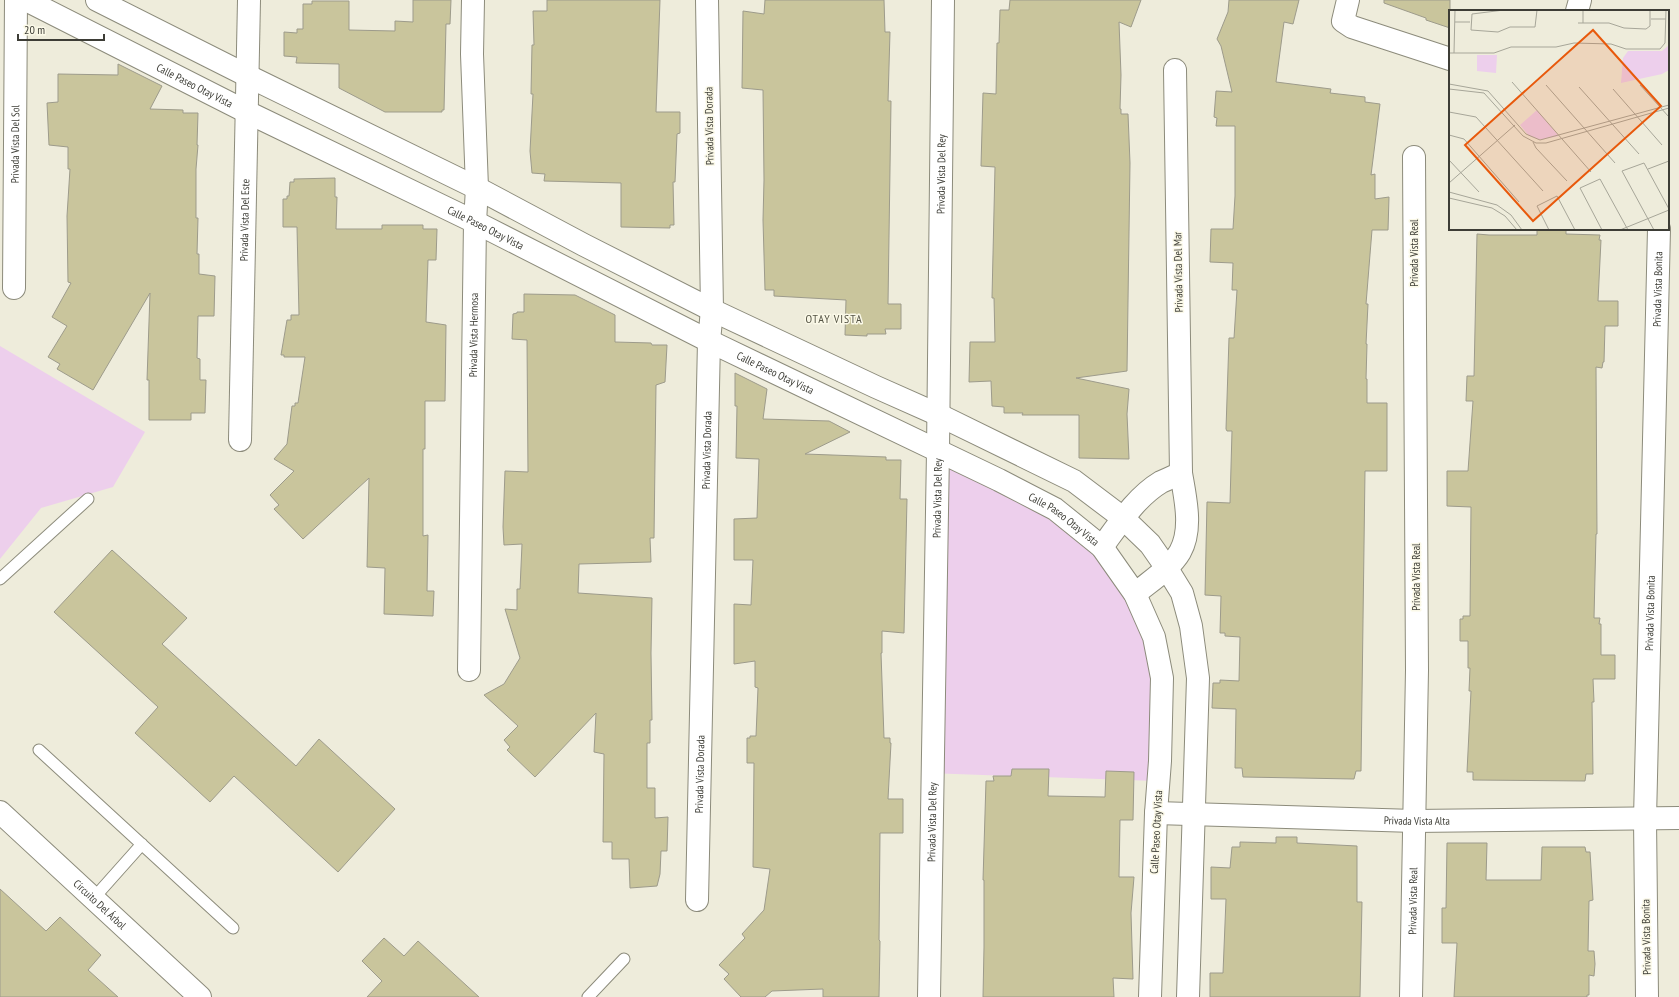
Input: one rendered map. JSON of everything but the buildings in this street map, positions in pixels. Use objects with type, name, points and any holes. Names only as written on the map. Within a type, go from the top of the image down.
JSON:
[{"type":"street","name":"Privada Vista Del Sol","points":[[14,288],[16,0]]},
{"type":"street","name":"Calle Paseo Otay Vista","points":[[26,0],[247,112],[475,222],[709,341],[999,480],[1055,509],[1102,547],[1135,594],[1154,637],[1162,678],[1150,997]]},
{"type":"street","points":[[97,0],[477,188],[584,245],[712,310],[939,415],[1074,481],[1123,518],[1150,544],[1166,567],[1182,593],[1191,626],[1198,678],[1188,997]]},
{"type":"street","name":"Privada Vista Del Este","points":[[240,440],[249,0]]},
{"type":"street","name":"Privada Vista Hermosa","points":[[469,670],[475,222],[477,188],[472,54],[473,0]]},
{"type":"street","name":"Privada Vista Dorada","points":[[697,900],[709,341],[712,310],[707,0]]},
{"type":"street","name":"Privada Vista Del Rey","points":[[929,997],[939,415],[943,0]]},
{"type":"street","points":[[1577,10],[1580,0]]},
{"type":"street","points":[[1345,10],[1352,27],[1449,59]]},
{"type":"street","name":"Privada Vista Del Mar","points":[[1135,594],[1166,567],[1180,552],[1185,536],[1188,510],[1181,473],[1175,70]]},
{"type":"street","name":"Privada Vista Real","points":[[1411,997],[1417,670],[1414,157]]},
{"type":"street","name":"Privada Vista Bonita","points":[[1647,997],[1645,819],[1659,230]]},
{"type":"street","points":[[1102,547],[1123,518],[1146,494],[1161,483],[1181,473]]},
{"type":"street","name":"Circuito Del Árbol","points":[[0,812],[200,997]]},
{"type":"street","name":"Privada Vista Alta","points":[[1156,814],[1414,821],[1679,818]]},
{"type":"lane","points":[[0,579],[88,499]]},
{"type":"lane","points":[[39,750],[233,928]]},
{"type":"lane","points":[[93,898],[142,844]]},
{"type":"lane","points":[[588,997],[624,959]]},
{"type":"shaded area","points":[[0,346],[145,432],[113,487],[41,508],[0,559]]},
{"type":"shaded area","points":[[938,451],[1102,547],[1154,637],[1155,781],[927,773]]},
{"type":"district","name":"OTAY VISTA","points":[[834,318]]}]
